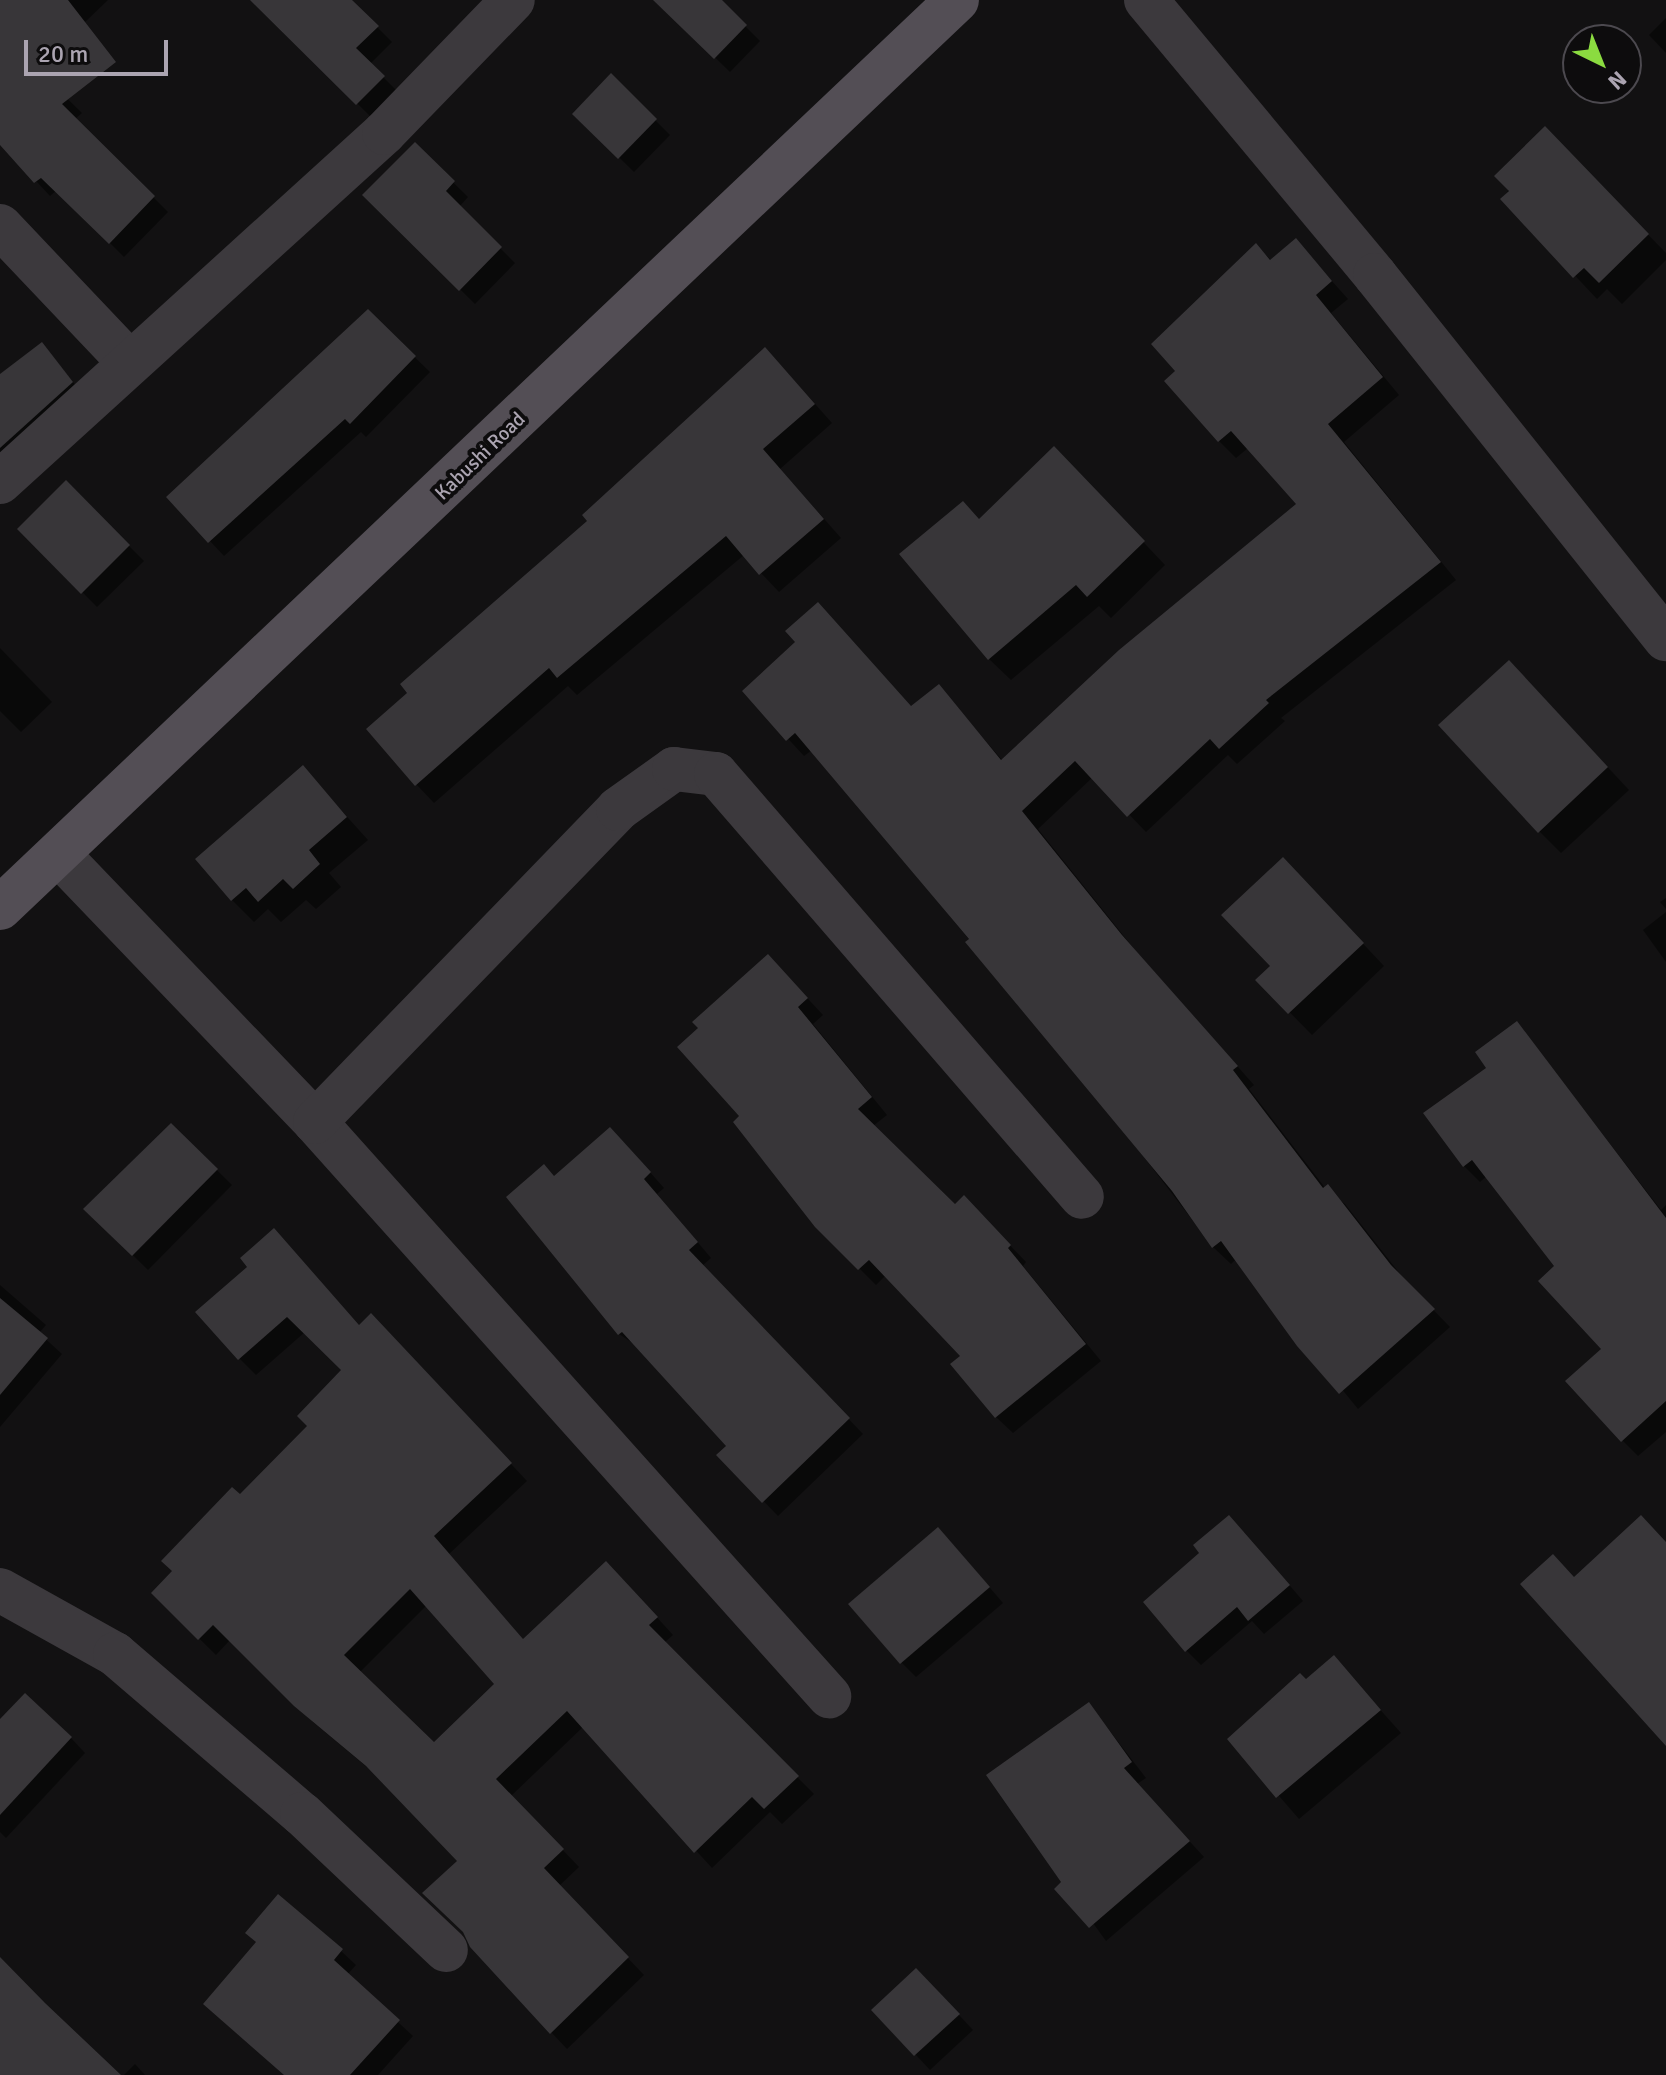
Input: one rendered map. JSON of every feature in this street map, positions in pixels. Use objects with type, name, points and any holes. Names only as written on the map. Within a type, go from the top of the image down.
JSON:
[{"type":"main road","name":"Kabushi Road","points":[[0,908],[957,0]]},
{"type":"street","points":[[1146,0],[1375,275],[1666,639]]},
{"type":"street","points":[[0,482],[384,133],[498,4]]},
{"type":"street","points":[[0,226],[130,363]]},
{"type":"street","points":[[315,1122],[618,809],[674,769],[716,774],[1082,1197]]},
{"type":"street","points":[[58,854],[315,1122],[829,1696]]},
{"type":"street","points":[[0,1590],[115,1654],[302,1814],[446,1950]]},
{"type":"building","points":[[0,0],[68,0],[116,62],[62,104],[155,196],[109,244],[41,178],[34,183],[0,145]]},
{"type":"building","points":[[250,0],[352,0],[379,26],[356,48],[385,76],[356,105]]},
{"type":"building","points":[[653,0],[722,0],[747,25],[714,59]]},
{"type":"building","points":[[611,73],[657,119],[618,159],[572,114]]},
{"type":"building","points":[[1545,126],[1649,234],[1599,283],[1584,268],[1573,278],[1500,199],[1509,191],[1494,176]]},
{"type":"building","points":[[415,142],[455,181],[446,191],[502,247],[459,291],[362,195]]},
{"type":"building","points":[[1296,238],[1332,281],[1316,295],[1383,377],[1328,424],[1441,562],[1266,700],[1269,703],[1219,749],[1210,739],[1127,817],[1075,761],[1022,811],[1122,935],[1238,1066],[1233,1070],[1323,1188],[1328,1184],[1391,1265],[1435,1309],[1339,1394],[1297,1346],[1221,1241],[1212,1248],[1172,1191],[965,942],[969,939],[795,733],[786,741],[742,691],[795,642],[785,631],[818,602],[911,706],[939,684],[1001,760],[1119,650],[1296,504],[1231,431],[1218,442],[1164,381],[1175,371],[1151,344],[1256,243],[1270,260]]},
{"type":"building","points":[[368,309],[416,356],[350,424],[345,419],[208,543],[166,497]]},
{"type":"building","points":[[42,342],[73,382],[0,448],[0,374]]},
{"type":"building","points":[[765,347],[815,404],[763,449],[824,519],[759,575],[726,536],[557,678],[549,668],[415,786],[366,729],[407,693],[400,684],[587,521],[582,515]]},
{"type":"building","points":[[1054,446],[1145,541],[1087,597],[1076,585],[988,660],[899,554],[963,501],[979,519]]},
{"type":"building","points":[[66,480],[130,545],[81,594],[17,529]]},
{"type":"building","points":[[1509,660],[1608,767],[1538,833],[1438,725]]},
{"type":"building","points":[[303,765],[347,817],[309,850],[320,864],[293,889],[283,879],[258,902],[246,888],[231,901],[195,859]]},
{"type":"building","points":[[1283,857],[1364,943],[1288,1014],[1255,980],[1270,966],[1221,915]]},
{"type":"building","points":[[768,954],[808,998],[798,1007],[872,1097],[858,1109],[955,1204],[964,1195],[1011,1245],[1008,1248],[1086,1344],[995,1418],[950,1364],[960,1356],[869,1260],[858,1270],[815,1227],[733,1122],[739,1116],[677,1047],[698,1028],[692,1022]]},
{"type":"building","points":[[1517,1021],[1666,1218],[1666,1401],[1621,1442],[1565,1381],[1601,1349],[1538,1281],[1554,1266],[1472,1160],[1463,1167],[1423,1113],[1486,1068],[1475,1052]]},
{"type":"building","points":[[171,1123],[218,1169],[132,1256],[83,1209]]},
{"type":"building","points":[[610,1127],[651,1172],[644,1179],[698,1242],[689,1250],[850,1418],[762,1503],[716,1455],[726,1446],[622,1332],[618,1335],[506,1197],[544,1164],[554,1176]]},
{"type":"building","points":[[274,1228],[359,1325],[371,1313],[512,1463],[434,1536],[523,1639],[606,1561],[658,1617],[649,1625],[799,1776],[764,1809],[752,1797],[694,1853],[567,1711],[496,1779],[564,1849],[544,1868],[629,1957],[550,2034],[470,1947],[463,1932],[422,1893],[457,1861],[366,1766],[294,1706],[213,1625],[198,1640],[151,1593],[172,1571],[161,1561],[232,1487],[240,1494],[307,1426],[297,1416],[341,1370],[287,1317],[238,1360],[195,1312],[247,1267],[240,1258]],"holes":[[[410,1589],[494,1684],[434,1742],[344,1655]]]},
{"type":"building","points":[[0,1298],[48,1338],[0,1395]]},
{"type":"building","points":[[1229,1515],[1290,1585],[1248,1621],[1237,1607],[1185,1652],[1143,1602],[1199,1553],[1193,1545]]},
{"type":"building","points":[[1641,1515],[1666,1542],[1666,1746],[1520,1584],[1553,1554],[1574,1577]]},
{"type":"building","points":[[938,1527],[990,1587],[900,1664],[848,1604]]},
{"type":"building","points":[[1334,1655],[1381,1710],[1276,1798],[1227,1739],[1300,1673],[1306,1679]]},
{"type":"building","points":[[25,1693],[72,1737],[0,1815],[0,1719]]},
{"type":"building","points":[[1089,1702],[1132,1762],[1124,1768],[1190,1841],[1089,1928],[1054,1889],[1061,1882],[986,1775]]},
{"type":"building","points":[[278,1894],[343,1949],[334,1960],[400,2020],[350,2075],[284,2075],[203,2004],[256,1942],[245,1933]]},
{"type":"building","points":[[0,1957],[45,2003],[121,2075],[0,2075]]},
{"type":"building","points":[[916,1968],[960,2014],[914,2056],[871,2010]]}]
